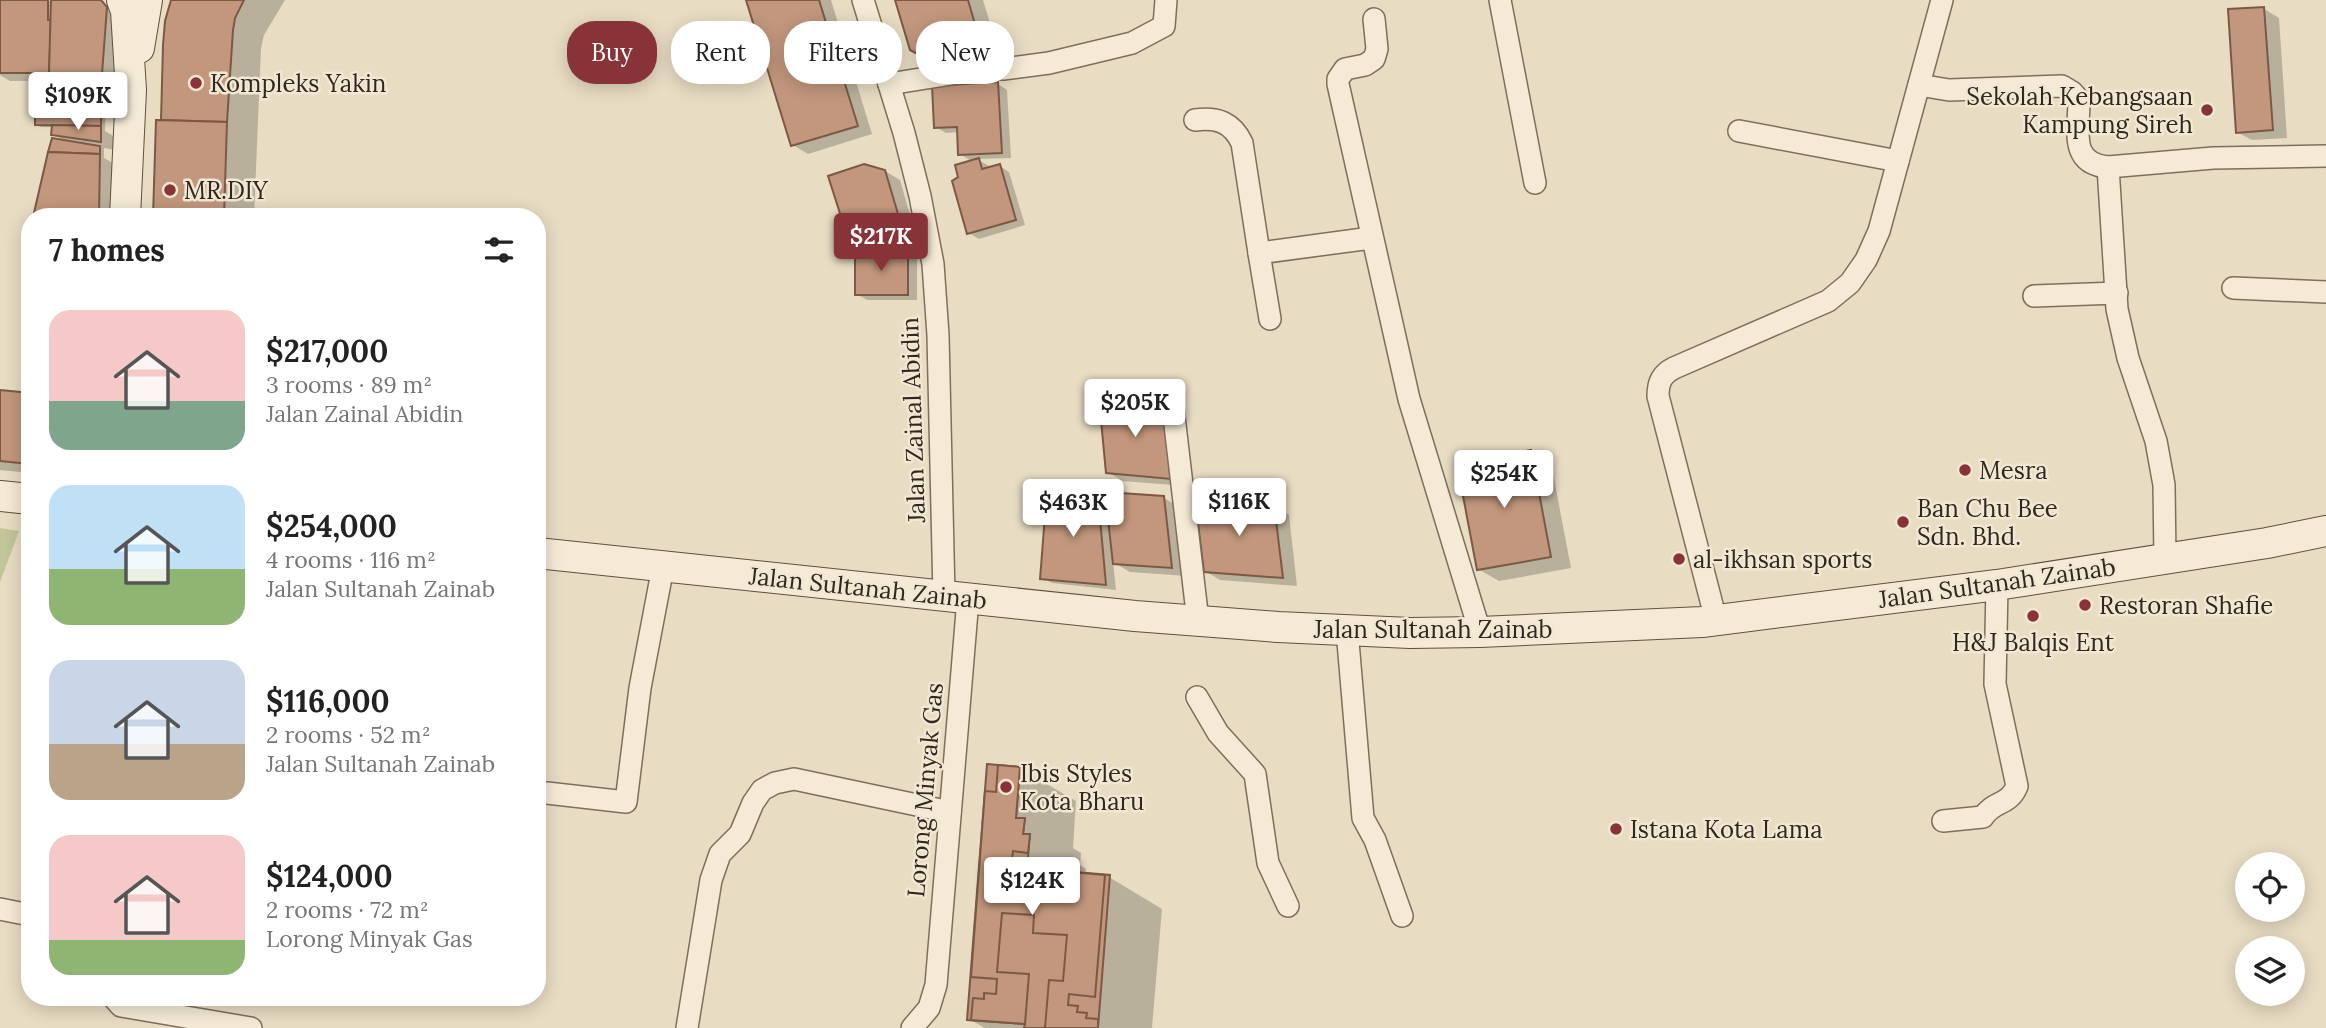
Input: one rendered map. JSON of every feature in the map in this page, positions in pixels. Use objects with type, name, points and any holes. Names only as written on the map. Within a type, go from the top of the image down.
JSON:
[{"type":"main road","points":[[125,208],[131,90],[142,3]]},
{"type":"main road","points":[[0,496],[21,498]]},
{"type":"main road","name":"Jalan Sultanah Zainab","points":[[546,554],[1198,621],[1410,633],[1716,620],[1997,585],[2267,543],[2326,531]]},
{"type":"street","name":"Jalan Zainal Abidin","points":[[863,0],[870,21]]},
{"type":"street","points":[[902,82],[989,68],[1003,69],[1049,63],[1132,43],[1164,26],[1166,0]]},
{"type":"street","points":[[1500,0],[1535,183]]},
{"type":"street","points":[[1716,620],[1658,396],[1660,380],[1674,368],[1828,301],[1850,283],[1866,260],[1879,231],[1942,0]]},
{"type":"street","points":[[1374,19],[1377,49],[1374,60],[1365,65],[1345,69],[1338,79],[1371,238],[1409,399],[1480,632]]},
{"type":"street","name":"Jalan Zainal Abidin","points":[[889,84],[920,196],[933,264],[956,598]]},
{"type":"street","points":[[1919,85],[1949,90],[2062,86],[2079,100],[2079,145],[2084,159],[2094,166],[2213,158],[2326,156]]},
{"type":"street","points":[[1195,120],[1216,119],[1228,124],[1236,131],[1241,142],[1270,319]]},
{"type":"street","points":[[1739,131],[1898,161]]},
{"type":"street","points":[[2108,167],[2116,293],[2122,336],[2157,441],[2164,485],[2165,559]]},
{"type":"street","points":[[1259,253],[1371,238]]},
{"type":"street","points":[[2233,288],[2326,292]]},
{"type":"street","points":[[2034,296],[2116,293]]},
{"type":"street","points":[[1173,408],[1198,621]]},
{"type":"street","points":[[547,793],[626,802],[640,688],[663,567]]},
{"type":"street","points":[[1943,821],[1983,817],[1992,806],[2014,794],[2017,786],[1995,684],[1997,585]]},
{"type":"street","name":"Lorong Minyak Gas","points":[[912,1028],[929,1008],[936,985],[950,812],[956,598]]},
{"type":"street","points":[[1347,630],[1363,818],[1375,840],[1402,916]]},
{"type":"street","points":[[1197,697],[1218,733],[1255,774],[1268,863],[1288,906]]},
{"type":"street","points":[[687,1028],[710,880],[720,854],[740,834],[753,803],[762,790],[775,783],[794,779],[950,812]]},
{"type":"street","points":[[0,909],[21,913]]},
{"type":"street","points":[[121,1006],[251,1028]]},
{"type":"green space","points":[[0,528],[19,531],[0,582]]},
{"type":"building","points":[[0,0],[48,0],[48,20],[51,20],[49,73],[0,73]]},
{"type":"building","points":[[51,0],[101,0],[107,7],[102,74],[49,73]]},
{"type":"building","name":"Kompleks Yakin","points":[[171,0],[244,0],[235,18],[233,30],[227,122],[161,120],[165,21]]},
{"type":"building","points":[[746,0],[819,0],[826,21],[784,21],[784,84],[845,84],[858,126],[791,146],[770,78],[770,21],[752,21]]},
{"type":"building","points":[[895,0],[968,0],[974,21],[916,21],[916,53],[910,50]]},
{"type":"building","points":[[2264,7],[2273,130],[2236,133],[2228,9]]},
{"type":"building","points":[[49,75],[102,76],[101,126],[35,125],[35,110],[48,110]]},
{"type":"building","points":[[998,84],[1002,153],[958,155],[957,127],[934,128],[932,86]]},
{"type":"building","points":[[156,120],[227,122],[224,208],[153,208]]},
{"type":"building","points":[[52,125],[101,126],[101,142],[51,135]]},
{"type":"building","points":[[52,138],[100,146],[100,154],[48,152]]},
{"type":"building","points":[[48,152],[100,154],[99,208],[35,208]]},
{"type":"building","points":[[979,158],[982,169],[1000,164],[1016,220],[967,234],[952,181],[958,177],[955,165]]},
{"type":"building","points":[[864,164],[885,170],[903,231],[845,229],[828,176]]},
{"type":"building","points":[[855,251],[908,251],[908,295],[855,295]]},
{"type":"building","points":[[0,390],[21,392],[21,463],[0,461]]},
{"type":"building","points":[[1099,399],[1162,404],[1171,479],[1106,473]]},
{"type":"building","points":[[1531,450],[1551,557],[1477,570],[1457,464]]},
{"type":"building","points":[[1047,490],[1098,496],[1106,585],[1040,579]]},
{"type":"building","points":[[1105,492],[1164,496],[1172,568],[1113,564]]},
{"type":"building","points":[[1195,498],[1274,504],[1283,578],[1204,572]]},
{"type":"building","points":[[987,764],[1020,767],[1016,818],[1025,818],[1023,834],[1030,834],[1027,868],[1110,875],[1098,1028],[1024,1028],[1025,1024],[967,1020]]},
{"type":"building","points":[[998,765],[1020,767],[1016,818],[1025,818],[1023,834],[1030,834],[1028,853],[1013,851],[1011,867],[1105,875],[1095,997],[1069,994],[1068,1005],[1078,1006],[1077,1012],[1087,1013],[1086,1018],[1098,1019],[1098,1028],[1045,1028],[1049,980],[1063,981],[1067,935],[1033,933],[1034,915],[1002,913],[997,972],[1029,974],[1025,1024],[971,1020],[973,998],[984,999],[984,993],[996,994],[997,979],[971,977],[985,791],[996,792]]},
{"type":"place","name":"Kompleks Yakin","points":[[196,83]]},
{"type":"place","name":"Sekolah Kebangsaan Kampung Sireh","points":[[2207,110]]},
{"type":"place","name":"MR.DIY","points":[[170,190]]},
{"type":"place","name":"Mesra","points":[[1965,470]]},
{"type":"place","name":"Ban Chu Bee Sdn. Bhd.","points":[[1903,522]]},
{"type":"place","name":"al-ikhsan sports","points":[[1679,559]]},
{"type":"place","name":"Restoran Shafie","points":[[2085,605]]},
{"type":"place","name":"H&J Balqis Ent","points":[[2033,616]]},
{"type":"place","name":"Ibis Styles Kota Bharu","points":[[1006,787]]},
{"type":"place","name":"Istana Kota Lama","points":[[1616,829]]}]
